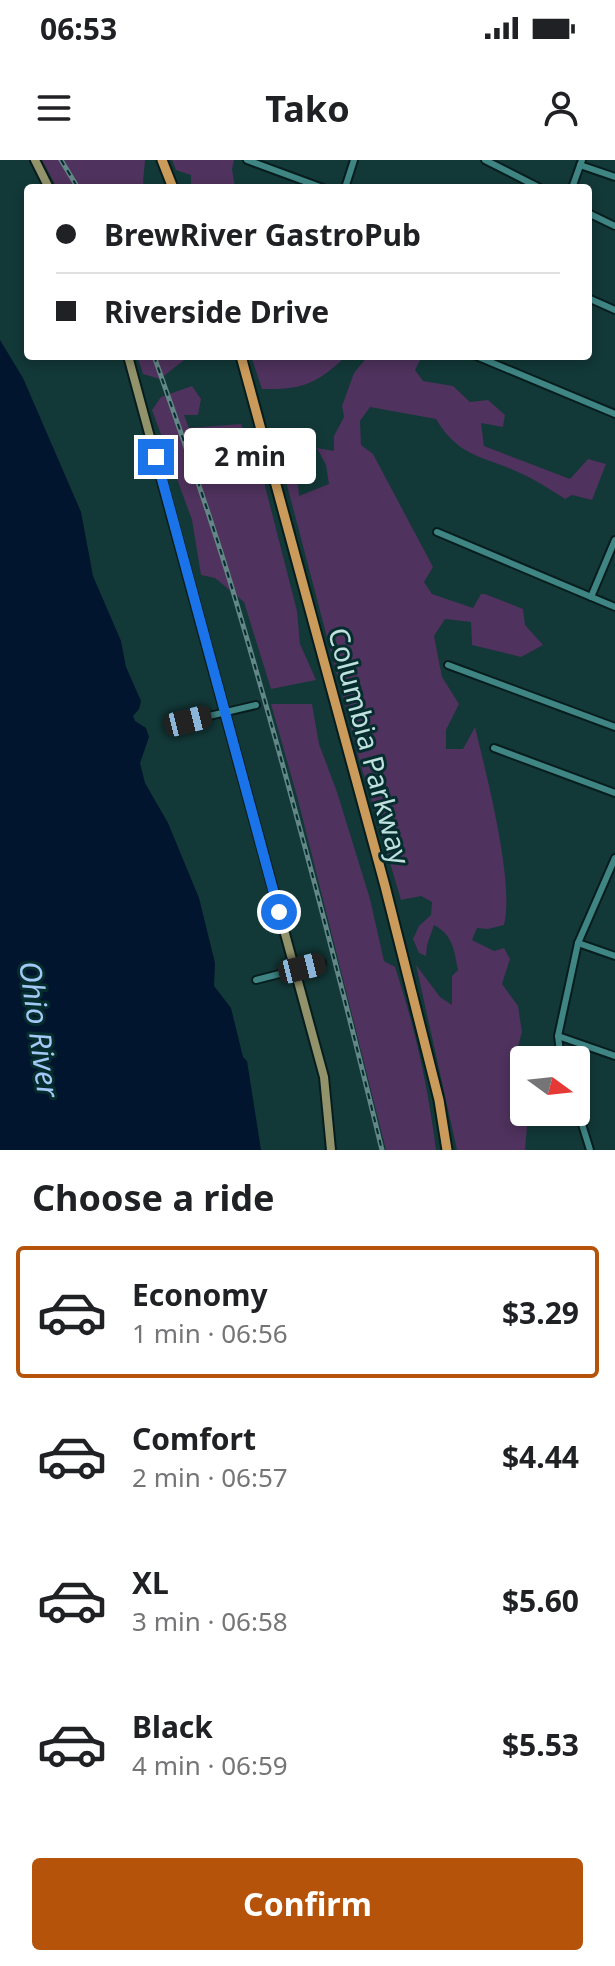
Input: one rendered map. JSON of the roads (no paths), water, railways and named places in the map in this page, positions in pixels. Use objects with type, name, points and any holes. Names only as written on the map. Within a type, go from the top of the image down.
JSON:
[{"type":"highway","points":[[162,160],[171,184]]},
{"type":"highway","name":"Columbia Parkway","points":[[242,360],[385,886],[439,1100],[447,1150]]},
{"type":"main road","points":[[35,160],[47,184]]},
{"type":"main road","points":[[129,360],[324,1077],[331,1150]]},
{"type":"street","points":[[247,160],[312,184]]},
{"type":"street","points":[[346,184],[354,160]]},
{"type":"street","points":[[485,160],[532,184]]},
{"type":"street","points":[[573,184],[581,162],[615,177]]},
{"type":"street","points":[[592,215],[615,226]]},
{"type":"street","points":[[592,300],[615,310]]},
{"type":"street","points":[[490,360],[615,414]]},
{"type":"street","points":[[437,532],[615,607]]},
{"type":"street","points":[[591,597],[615,540]]},
{"type":"street","points":[[448,665],[615,727]]},
{"type":"street","points":[[188,721],[256,705]]},
{"type":"street","points":[[494,748],[615,793]]},
{"type":"street","points":[[559,1046],[558,1036],[578,943],[614,861]]},
{"type":"street","points":[[578,943],[615,956]]},
{"type":"street","points":[[256,980],[322,963]]},
{"type":"street","points":[[558,1036],[615,1056]]},
{"type":"street","points":[[583,1126],[590,1150]]},
{"type":"water","name":"Ohio River","points":[[0,340],[23,378],[81,512],[93,576],[121,641],[126,667],[141,701],[133,716],[146,728],[149,737],[140,763],[145,783],[168,823],[199,898],[215,963],[214,986],[231,1008],[243,1057],[247,1061],[261,1150],[0,1150]]},
{"type":"railway","points":[[61,160],[76,184]]},
{"type":"railway","points":[[155,360],[216,537],[255,666],[312,873],[382,1150]]}]
